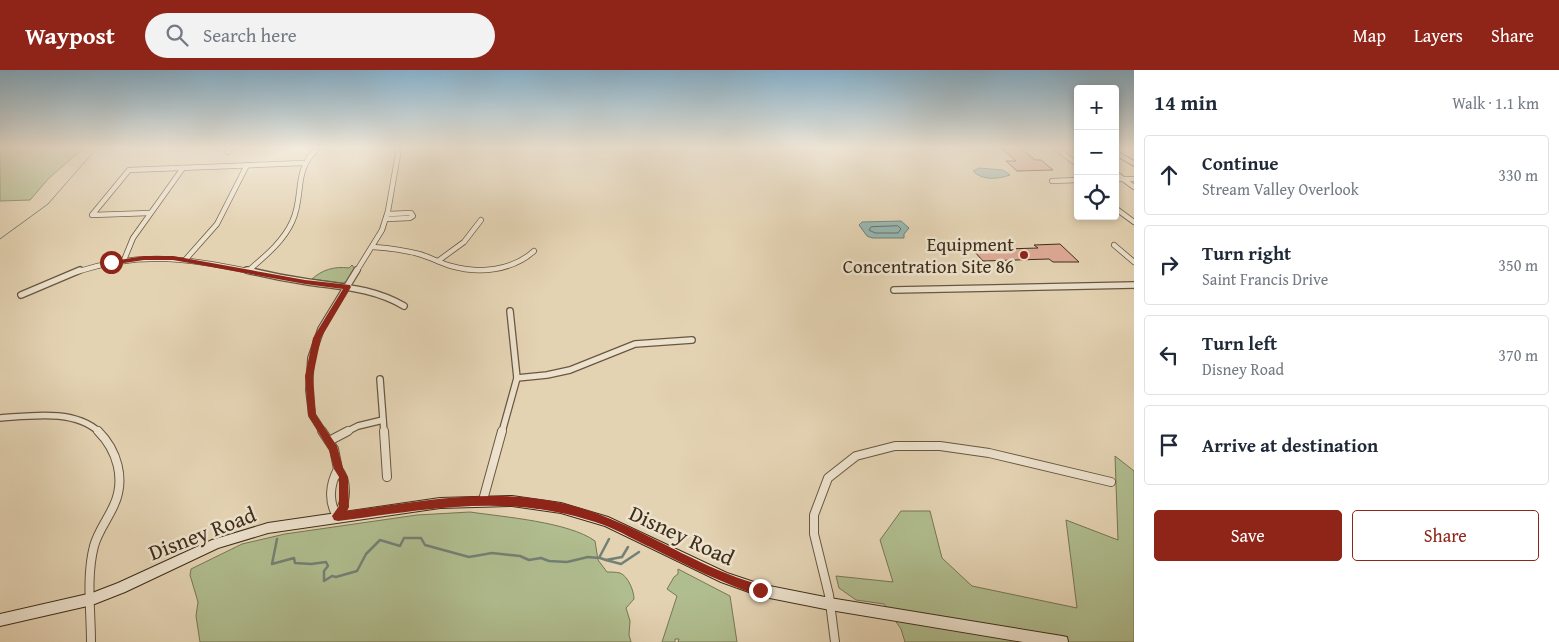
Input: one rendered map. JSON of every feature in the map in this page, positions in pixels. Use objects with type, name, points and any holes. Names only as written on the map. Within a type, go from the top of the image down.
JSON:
[{"type":"street","points":[[125,175],[92,215],[150,213]]},
{"type":"street","points":[[124,260],[133,238],[178,175]]},
{"type":"street","points":[[186,259],[204,241],[217,224],[241,175]]},
{"type":"street","points":[[248,271],[274,248],[290,226],[296,210],[301,175]]},
{"type":"street","points":[[338,469],[332,479],[332,509],[338,516],[344,507],[344,477],[338,469],[337,459],[329,441],[312,415],[309,376],[317,338],[373,247],[387,216],[394,175]]},
{"type":"street","points":[[1118,175],[1134,186]]},
{"type":"street","points":[[1119,179],[1134,179]]},
{"type":"street","points":[[1052,181],[1074,180]]},
{"type":"street","points":[[1119,211],[1134,222]]},
{"type":"street","points":[[409,213],[413,215],[410,218],[387,216],[409,213]]},
{"type":"street","points":[[438,261],[464,242],[482,220]]},
{"type":"street","points":[[1114,245],[1134,262]]},
{"type":"street","points":[[373,247],[403,250],[463,268],[494,268],[521,261],[528,258],[534,251]]},
{"type":"street","points":[[21,295],[76,271],[124,260],[162,257],[186,259],[305,282],[378,292],[404,306]]},
{"type":"street","points":[[894,290],[1134,284]]},
{"type":"street","points":[[483,500],[517,378],[510,311]]},
{"type":"street","points":[[517,378],[547,375],[570,370],[635,344],[692,340]]},
{"type":"street","points":[[380,379],[387,477]]},
{"type":"street","points":[[0,418],[47,416],[79,419],[99,431],[112,448],[121,478],[120,490],[95,544],[91,642]]},
{"type":"street","points":[[329,441],[358,426],[383,420]]},
{"type":"street","points":[[835,642],[828,589],[815,539],[815,509],[824,483],[835,469],[847,460],[867,451],[894,445],[964,448],[1111,482]]},
{"type":"street","name":"Disney Road","points":[[0,620],[92,599],[121,588],[216,544],[247,533],[292,523],[338,516],[440,503],[483,500],[535,503],[587,514],[742,585],[776,594],[1062,642]]},
{"type":"green space","points":[[0,175],[53,175],[30,200],[0,201]]},
{"type":"green space","points":[[352,265],[355,269],[347,281],[343,283],[312,279],[329,269],[349,268]]},
{"type":"green space","points":[[1115,456],[1134,471],[1134,642],[905,642],[901,629],[884,604],[856,600],[839,588],[836,576],[893,582],[880,540],[901,511],[930,511],[942,558],[972,586],[1077,608],[1066,520],[1118,540]]},
{"type":"green space","points":[[470,512],[553,525],[569,529],[595,541],[598,560],[607,572],[623,575],[632,588],[634,599],[626,608],[630,621],[629,635],[631,642],[200,642],[196,616],[198,602],[190,575],[191,569],[242,544],[285,534],[417,515]]},
{"type":"green space","points":[[678,569],[730,596],[737,642],[678,642],[679,639],[675,639],[675,642],[662,642],[677,596],[667,589],[678,574]]},
{"type":"water","points":[[978,175],[1010,175],[996,178]]},
{"type":"water","points":[[901,221],[909,228],[904,234],[904,238],[872,238],[867,236],[859,225],[862,222]]},
{"type":"building","name":"Equipment Concentration Site 86","points":[[1060,244],[1079,262],[1053,262],[1049,259],[983,261],[973,250],[1038,248],[1034,245]]},
{"type":"waterway","points":[[0,239],[48,204],[74,175]]},
{"type":"waterway","points":[[277,539],[272,564],[294,558],[295,563],[311,564],[326,562],[328,566],[324,571],[324,581],[332,576],[336,577],[357,571],[366,554],[380,540],[400,546],[404,538],[421,538],[425,545],[469,557],[492,553],[520,556],[529,560],[541,558],[549,561],[567,562],[588,557],[599,558],[609,539]]},
{"type":"waterway","points":[[606,560],[622,557],[628,547]]},
{"type":"waterway","points":[[606,560],[621,564],[639,552]]},
{"type":"waterway","points":[[600,558],[606,560]]},
{"type":"place","name":"Equipment Concentration Site 86","points":[[1024,255]]},
{"type":"route","points":[[111,262],[162,257],[186,259],[305,282],[347,287],[317,338],[311,358],[309,376],[312,415],[334,449],[338,469],[344,477],[344,507],[338,516],[460,501],[483,500],[535,503],[587,514],[608,522],[725,578],[760,590]]}]
